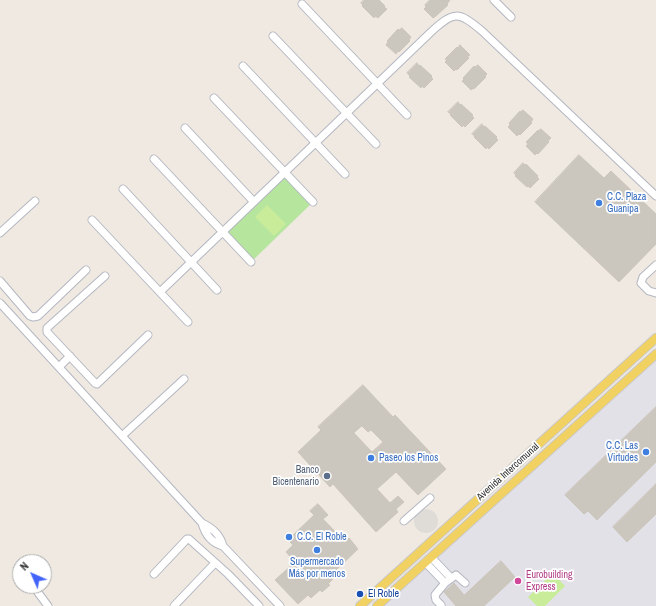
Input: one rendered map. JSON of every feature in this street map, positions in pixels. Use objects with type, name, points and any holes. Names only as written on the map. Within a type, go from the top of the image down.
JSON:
[{"type":"main road","name":"Avenida Intercomunal","points":[[360,606],[656,338]]},
{"type":"main road","name":"Avenida Intercomunal","points":[[377,606],[656,354]]},
{"type":"street","points":[[494,0],[511,17]]},
{"type":"street","points":[[302,4],[407,114]]},
{"type":"street","points":[[160,292],[445,20],[455,15],[462,16],[482,30],[656,196]]},
{"type":"street","points":[[273,36],[376,144]]},
{"type":"street","points":[[243,66],[345,174]]},
{"type":"street","points":[[214,98],[313,202]]},
{"type":"street","points":[[185,128],[254,202]]},
{"type":"street","points":[[154,159],[251,262]]},
{"type":"street","points":[[123,189],[217,290]]},
{"type":"street","points":[[0,233],[35,201]]},
{"type":"street","points":[[92,220],[188,322]]},
{"type":"street","points":[[654,291],[641,283],[656,265]]},
{"type":"street","points":[[1,283],[30,316],[34,317],[38,316],[86,270]]},
{"type":"street","points":[[105,276],[47,328],[48,332],[97,384],[148,335]]},
{"type":"street","points":[[0,303],[202,523],[211,539],[223,546],[280,606]]},
{"type":"street","points":[[59,367],[70,356]]},
{"type":"street","points":[[122,436],[184,379]]},
{"type":"street","points":[[404,521],[430,498]]},
{"type":"street","points":[[154,574],[187,539],[189,539],[259,606]]},
{"type":"street","points":[[428,560],[450,578]]},
{"type":"street","points":[[428,560],[445,583]]},
{"type":"street","points":[[174,606],[215,563]]},
{"type":"street","points":[[441,605],[436,600],[435,594],[450,578],[456,574],[465,583]]},
{"type":"street","points":[[39,594],[48,606]]},
{"type":"shaded area","points":[[656,347],[656,606],[382,606],[375,602]]},
{"type":"shaded area","points":[[426,509],[435,512],[438,521],[435,530],[426,533],[417,530],[414,521],[417,512]]},
{"type":"green space","points":[[285,172],[313,202],[251,262],[222,232]]},
{"type":"green space","points":[[267,205],[286,224],[274,236],[255,217]]},
{"type":"green space","points":[[553,573],[565,586],[545,606],[537,606],[528,597]]},
{"type":"building","points":[[364,0],[379,0],[387,9],[378,18],[375,16],[374,18],[362,6],[363,5],[361,3]]},
{"type":"building","points":[[430,0],[450,0],[447,4],[448,5],[433,18],[424,9],[426,7],[425,5]]},
{"type":"building","points":[[402,28],[411,37],[409,40],[410,41],[396,54],[386,45],[388,42],[387,41],[398,29],[399,30]]},
{"type":"building","points":[[460,45],[470,55],[467,57],[469,58],[457,70],[456,69],[454,71],[445,62],[447,60],[445,59]]},
{"type":"building","points":[[417,63],[432,76],[431,77],[433,79],[424,88],[422,86],[421,88],[409,77],[410,76],[407,73]]},
{"type":"building","points":[[478,65],[487,74],[485,76],[486,77],[474,89],[471,90],[462,81],[474,66],[475,67]]},
{"type":"building","points":[[458,102],[473,115],[472,116],[474,118],[465,127],[463,125],[462,127],[448,112]]},
{"type":"building","points":[[523,110],[533,119],[531,122],[532,123],[520,135],[519,134],[517,136],[508,127],[510,125],[509,123],[520,111],[521,112]]},
{"type":"building","points":[[482,124],[497,137],[496,138],[498,140],[489,149],[487,147],[486,149],[472,134]]},
{"type":"building","points":[[541,129],[551,138],[538,154],[537,153],[535,155],[526,146],[528,144],[526,142],[538,130]]},
{"type":"building","points":[[579,155],[604,178],[611,171],[656,214],[656,244],[619,282],[535,202]]},
{"type":"building","points":[[523,163],[525,165],[526,164],[538,176],[537,177],[539,179],[530,188],[515,176],[516,175],[514,173]]},
{"type":"building","points":[[363,385],[393,417],[395,415],[446,469],[418,495],[396,472],[377,489],[390,503],[398,496],[404,502],[396,509],[398,512],[376,532],[333,484],[330,487],[298,452],[321,430],[318,427]],"holes":[[[362,426],[368,432],[371,430],[383,442],[372,452],[354,433]]]},
{"type":"building","points":[[656,407],[656,462],[597,520],[588,511],[584,514],[565,495]]},
{"type":"building","points":[[656,484],[656,514],[627,542],[613,527]]},
{"type":"building","points":[[318,504],[328,515],[323,519],[345,542],[349,538],[358,549],[334,572],[337,575],[328,584],[330,585],[322,592],[320,590],[311,598],[308,595],[298,604],[275,580],[295,562],[286,552],[293,545],[288,540],[314,515],[310,511]]},
{"type":"building","points":[[501,561],[515,577],[484,606],[456,606],[444,592],[454,583],[464,595]]},
{"type":"place","name":"C.C. Plaza Guanipa","points":[[599,203]]},
{"type":"place","name":"C.C. Las Virtudes","points":[[646,452]]},
{"type":"place","name":"Paseo los Pinos","points":[[371,458]]},
{"type":"place","name":"Banco Bicentenario","points":[[327,476]]},
{"type":"place","name":"C.C. El Roble","points":[[289,537]]},
{"type":"place","name":"Supermercado Más por menos","points":[[317,550]]},
{"type":"place","name":"Eurobuilding Express","points":[[518,581]]},
{"type":"place","name":"El Roble","points":[[360,594]]}]
